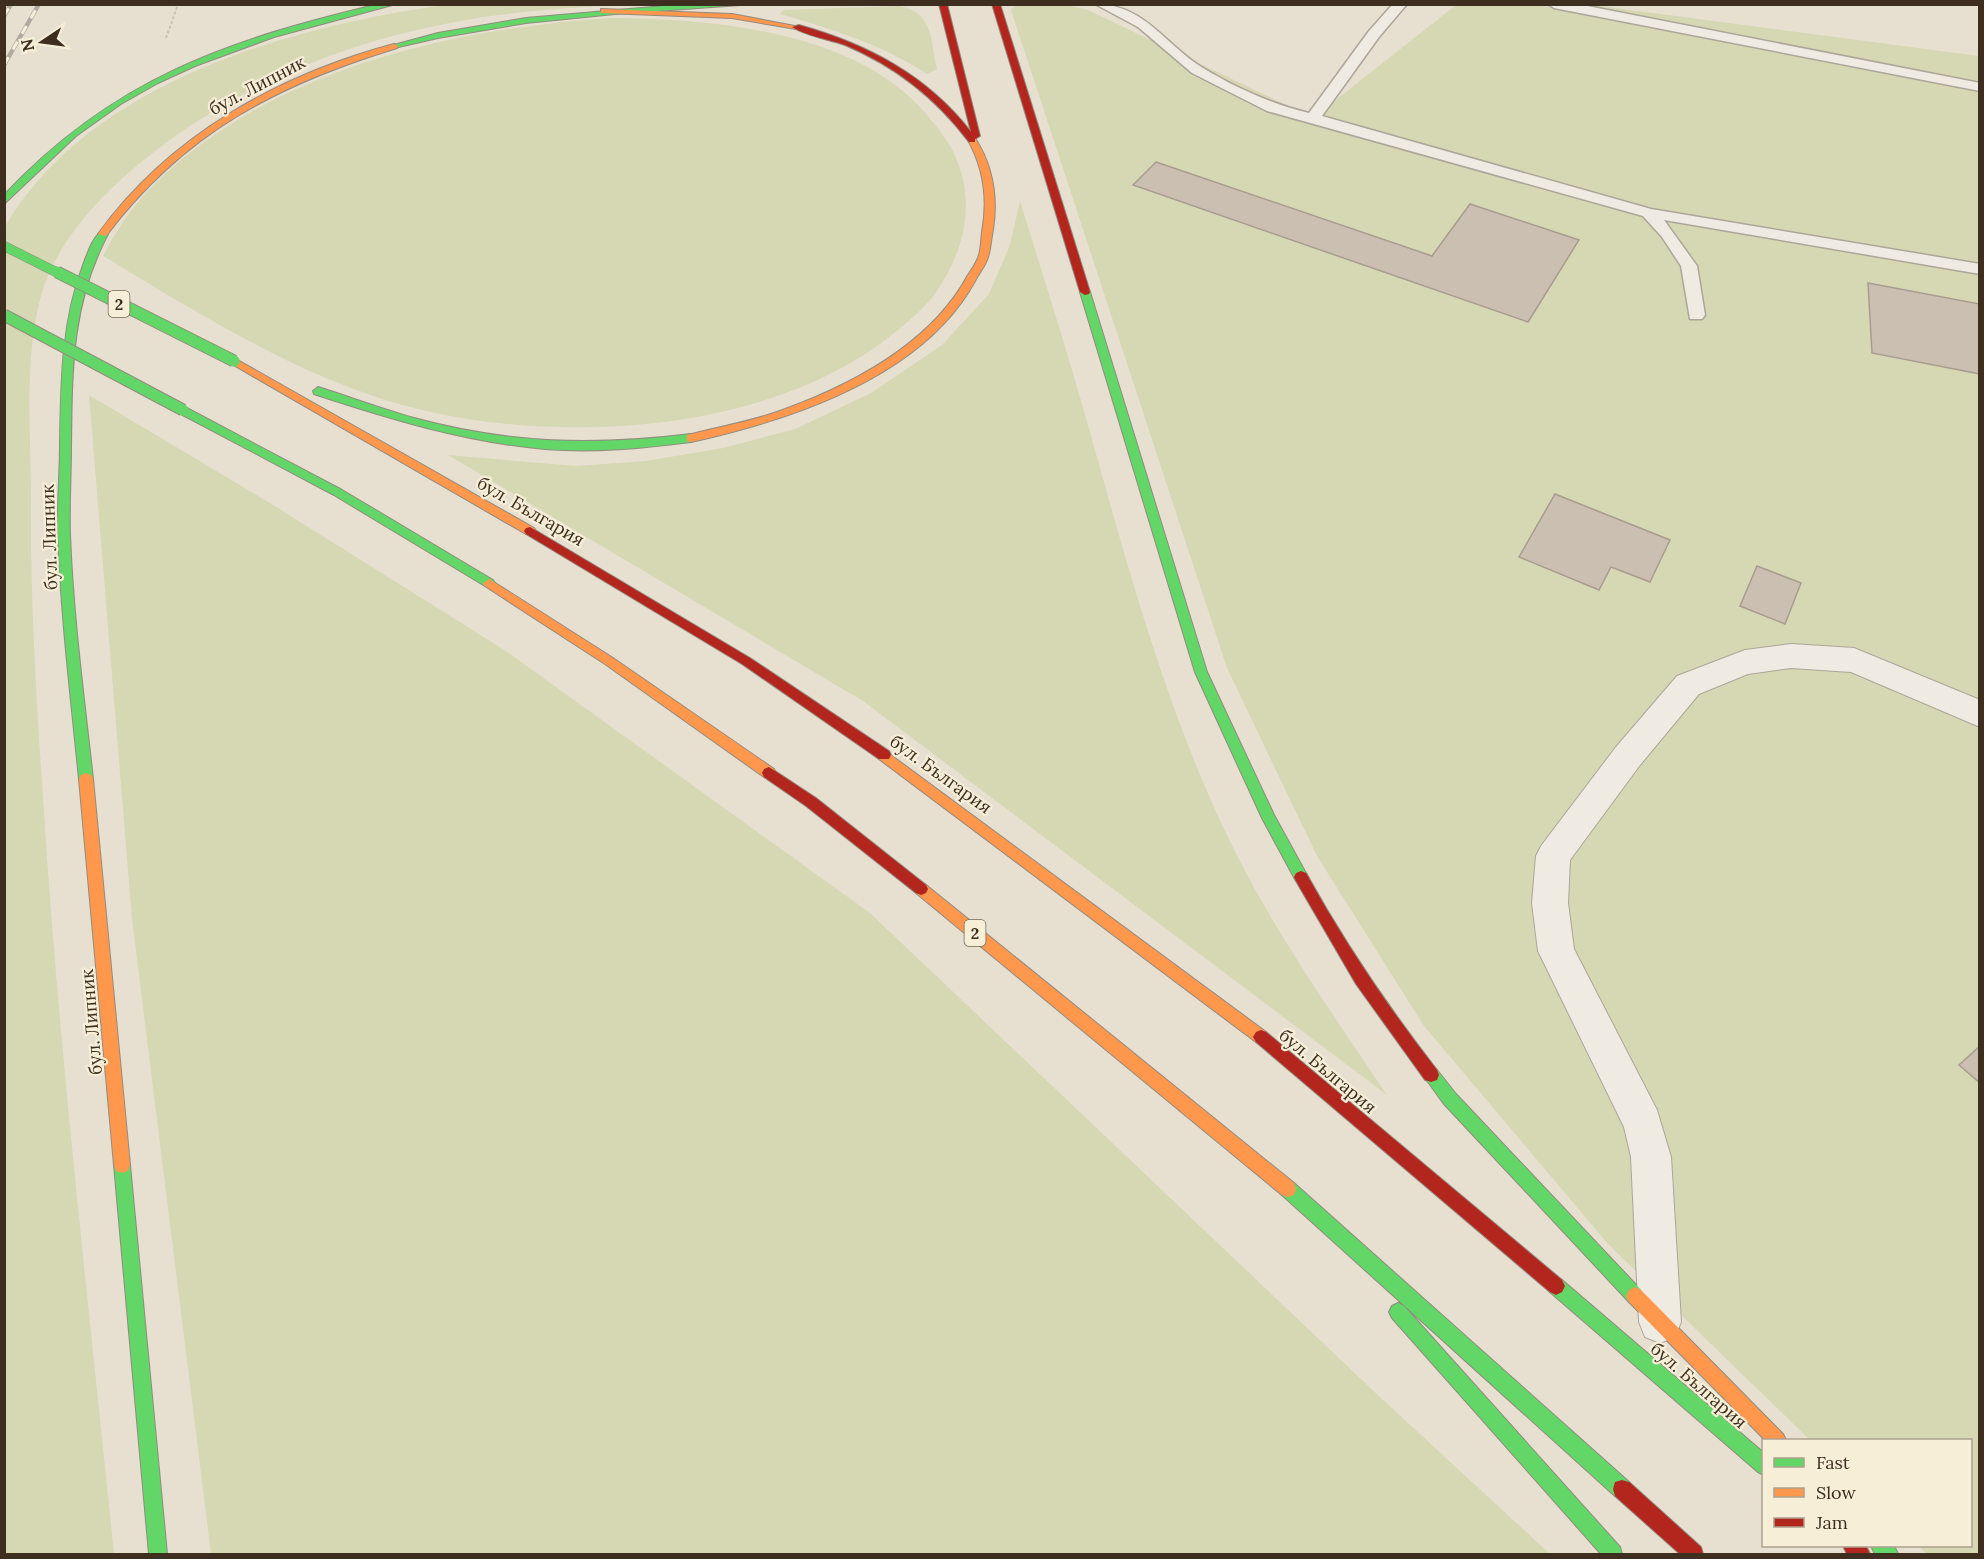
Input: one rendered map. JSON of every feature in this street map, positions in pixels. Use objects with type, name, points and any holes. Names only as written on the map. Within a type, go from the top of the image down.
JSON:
[{"type":"main road","name":"бул. Липник","points":[[4,201],[41,160],[79,127],[152,84],[210,57],[272,34],[392,4]]},
{"type":"main road","name":"бул. Липник","points":[[158,1554],[64,530],[68,368],[77,295],[97,244],[141,186],[190,142],[249,106],[350,60],[421,38],[497,22],[604,11],[750,4]]},
{"type":"main road","points":[[234,361],[403,422],[516,444],[580,448],[623,446],[706,434],[784,413],[845,388],[903,351],[948,314],[986,255],[991,235],[990,192],[943,4]]},
{"type":"main road","points":[[996,4],[1201,672],[1269,818],[1337,943],[1386,1019],[1450,1099],[1660,1322],[1776,1439]]},
{"type":"main road","points":[[604,11],[751,18],[832,39],[877,58],[919,82],[937,97],[979,148]]},
{"type":"main road","name":"бул. България","points":[[4,246],[234,361],[584,562],[715,642],[911,773],[1255,1032],[1678,1389],[1762,1464]]},
{"type":"main road","name":"2","points":[[4,315],[183,411],[298,468],[433,547],[609,661],[811,802],[1040,984],[1289,1190],[1694,1554]]},
{"type":"main road","points":[[1289,1190],[1376,1287]]},
{"type":"main road","points":[[1392,1305],[1613,1554]]},
{"type":"street","points":[[1660,1322],[1651,1157],[1643,1123],[1556,951],[1550,903],[1553,856],[1628,756],[1688,685],[1745,662],[1791,656],[1854,660],[1980,714]]},
{"type":"lane","points":[[1101,4],[1143,24],[1197,70],[1272,108],[1649,213],[1980,269]]},
{"type":"lane","points":[[1313,118],[1374,34],[1401,4]]},
{"type":"lane","points":[[1554,4],[1980,87]]},
{"type":"lane","points":[[1649,213],[1668,234],[1689,266],[1696,315]]},
{"type":"path","points":[[165,41],[178,4]]},
{"type":"green space","points":[[1016,4],[1065,5],[1086,9],[1313,118],[1456,5],[1593,5],[1979,56],[1979,1554],[1927,1554],[1919,1547],[1972,1547],[1972,1439],[1809,1439],[1608,1244],[1424,1026],[1317,856],[1227,668],[1011,10]]},
{"type":"green space","points":[[444,5],[625,5],[515,13],[408,32],[326,57],[247,92],[174,137],[113,187],[87,214],[65,244],[48,276],[40,300],[34,327],[30,386],[32,578],[37,695],[58,998],[114,1554],[5,1554],[5,227],[42,177],[87,134],[140,99],[198,70],[259,47],[322,29]]},
{"type":"green space","points":[[899,6],[919,14],[925,21],[929,29],[937,69],[927,74],[874,46],[780,14],[783,10]]},
{"type":"green space","points":[[613,18],[695,22],[739,27],[783,36],[824,48],[864,65],[899,87],[928,116],[947,141],[956,158],[965,193],[966,211],[960,245],[945,278],[927,304],[899,329],[851,363],[797,389],[739,408],[678,420],[615,426],[552,427],[492,422],[435,413],[347,386],[304,369],[222,327],[103,256],[137,203],[190,153],[242,117],[299,88],[360,64],[423,46],[551,23]]},
{"type":"green space","points":[[1020,201],[1072,369],[1148,632],[1204,784],[1243,867],[1281,934],[1387,1095],[863,701],[448,455],[576,466],[646,461],[723,448],[795,429],[871,393],[942,345],[989,294],[1010,245]]},
{"type":"green space","points":[[89,395],[270,503],[506,651],[870,913],[1381,1398],[1550,1554],[211,1554],[132,919]]},
{"type":"building","points":[[1156,162],[1432,256],[1470,204],[1579,240],[1528,322],[1133,185]]},
{"type":"building","points":[[1868,283],[1980,304],[1980,374],[1872,353]]},
{"type":"building","points":[[1555,494],[1670,540],[1650,582],[1611,567],[1599,590],[1519,557]]},
{"type":"building","points":[[1757,566],[1801,583],[1785,624],[1740,606]]},
{"type":"building","points":[[1980,1046],[1980,1083],[1959,1065]]},
{"type":"railway","points":[[4,16],[11,4]]},
{"type":"railway","points":[[4,65],[39,4]]},
{"type":"traffic: fast","points":[[4,201],[73,134],[118,102],[155,82],[231,48],[311,24],[392,4]]},
{"type":"traffic: fast","points":[[394,46],[526,20],[615,11],[750,4]]},
{"type":"traffic: fast","points":[[86,779],[65,564],[67,385],[75,307],[81,282],[103,234]]},
{"type":"traffic: fast","points":[[4,246],[234,361]]},
{"type":"traffic: fast","points":[[1085,292],[1201,672],[1269,818],[1301,877]]},
{"type":"traffic: fast","points":[[4,315],[183,410]]},
{"type":"traffic: fast","points":[[318,391],[412,421],[502,440],[592,447],[691,438]]},
{"type":"traffic: fast","points":[[183,410],[338,492],[489,583]]},
{"type":"traffic: fast","points":[[1431,1075],[1450,1099],[1635,1296]]},
{"type":"traffic: fast","points":[[122,1165],[158,1554]]},
{"type":"traffic: fast","points":[[1288,1189],[1622,1489]]},
{"type":"traffic: fast","points":[[1556,1286],[1762,1464]]},
{"type":"traffic: fast","points":[[1398,1312],[1613,1554]]},
{"type":"traffic: fast","points":[[1881,1547],[1889,1554]]},
{"type":"traffic: slow","points":[[604,11],[732,16],[796,27]]},
{"type":"traffic: slow","points":[[103,234],[129,200],[160,169],[194,140],[232,115],[312,74],[394,46]]},
{"type":"traffic: slow","points":[[691,438],[784,413],[834,393],[883,367],[926,336],[961,299],[983,257],[991,209],[988,182],[977,148],[972,140]]},
{"type":"traffic: slow","points":[[234,361],[530,531]]},
{"type":"traffic: slow","points":[[489,583],[609,661],[769,773]]},
{"type":"traffic: slow","points":[[884,755],[1261,1037]]},
{"type":"traffic: slow","points":[[86,779],[122,1165]]},
{"type":"traffic: slow","points":[[921,889],[1288,1189]]},
{"type":"traffic: slow","points":[[1635,1296],[1776,1439]]},
{"type":"traffic: jam","points":[[943,4],[976,136]]},
{"type":"traffic: jam","points":[[996,4],[1085,292]]},
{"type":"traffic: jam","points":[[796,27],[847,43],[895,67],[937,99],[972,140]]},
{"type":"traffic: jam","points":[[530,531],[746,661],[884,755]]},
{"type":"traffic: jam","points":[[769,773],[811,802],[921,889]]},
{"type":"traffic: jam","points":[[1301,877],[1330,929],[1362,979],[1431,1075]]},
{"type":"traffic: jam","points":[[1261,1037],[1556,1286]]},
{"type":"traffic: jam","points":[[1622,1489],[1694,1554]]},
{"type":"traffic: jam","points":[[1853,1547],[1861,1554]]}]
